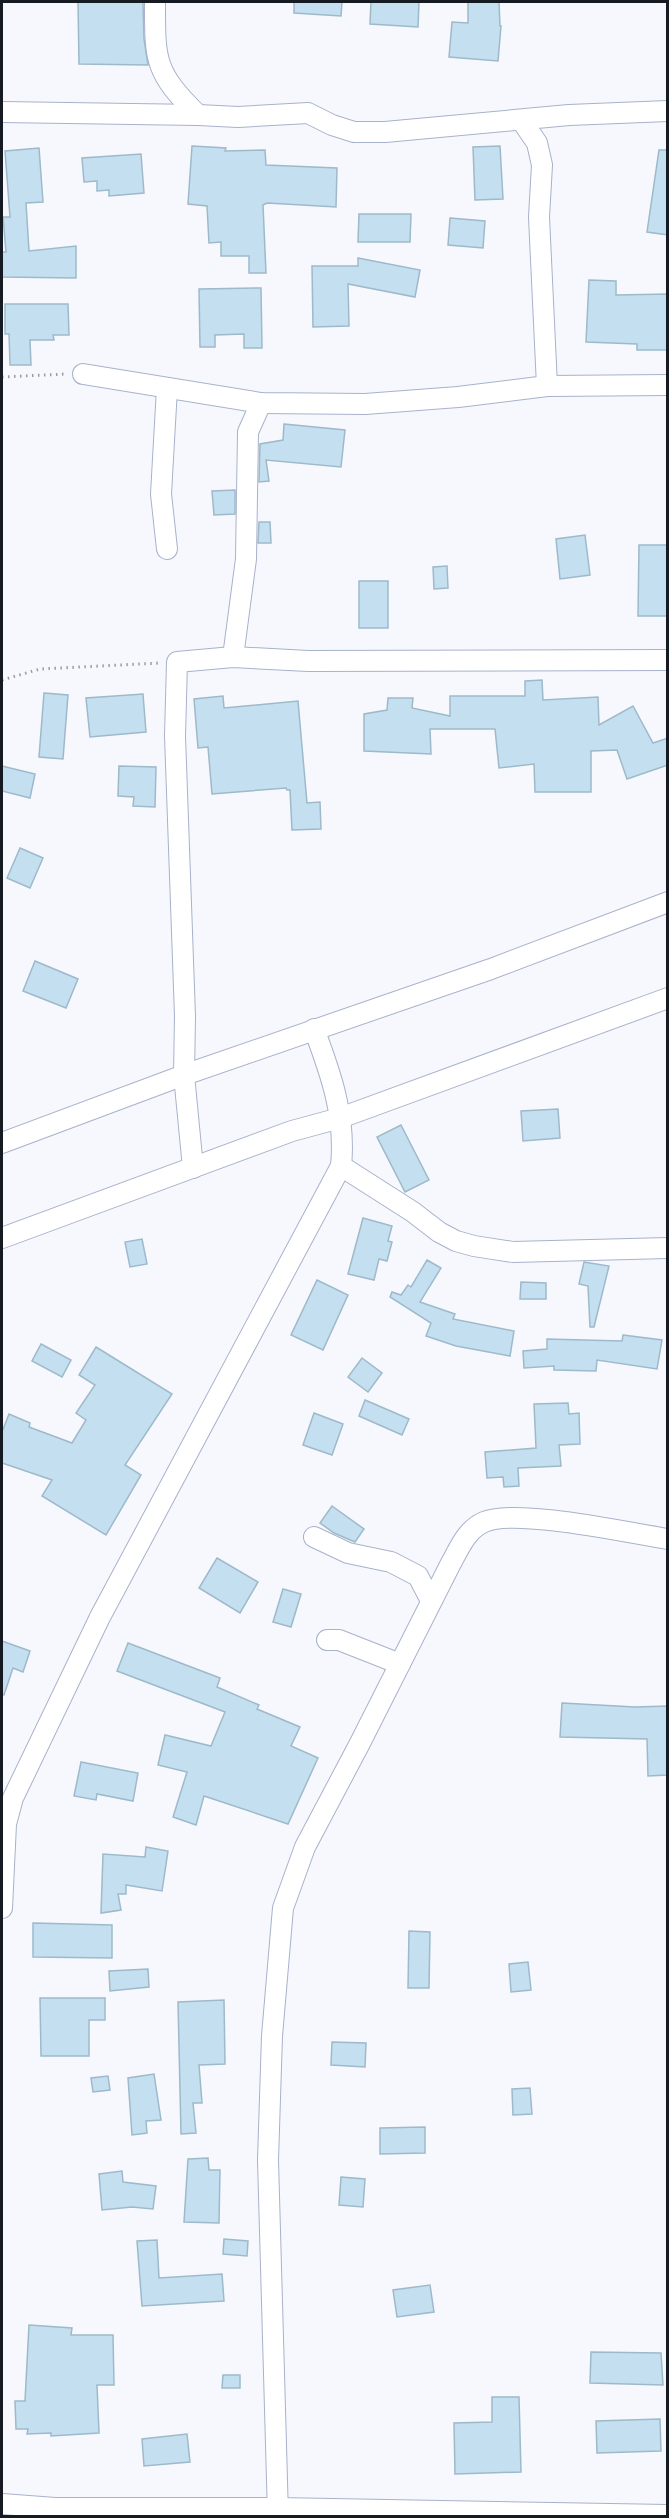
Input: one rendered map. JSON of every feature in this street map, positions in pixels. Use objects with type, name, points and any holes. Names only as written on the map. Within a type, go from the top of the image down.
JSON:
[{"type":"street","points":[[155,2],[155,51],[159,64],[176,93],[198,115]]},
{"type":"street","points":[[2,112],[238,117],[308,113],[332,125],[354,132],[385,132],[569,115],[668,111]]},
{"type":"street","points":[[522,121],[537,143],[542,165],[539,217],[547,386]]},
{"type":"street","points":[[83,374],[261,403],[364,404],[458,397],[547,386],[668,385]]},
{"type":"street","points":[[166,549],[161,494],[167,388]]},
{"type":"street","points":[[233,657],[246,559],[248,432],[261,403]]},
{"type":"street","points":[[194,1168],[184,1075],[185,1016],[176,736],[177,662],[233,657],[308,661],[668,660]]},
{"type":"street","points":[[2,1143],[184,1075],[491,969],[668,902]]},
{"type":"street","points":[[2,1238],[292,1131],[340,1118],[668,998]]},
{"type":"street","points":[[2,1908],[6,1824],[13,1798],[100,1617],[340,1166],[342,1148],[340,1118],[333,1077],[314,1029]]},
{"type":"street","points":[[340,1166],[413,1212],[439,1232],[456,1241],[474,1246],[513,1252],[668,1248]]},
{"type":"street","points":[[278,2512],[268,2160],[272,2037],[284,1908],[305,1847],[465,1537],[485,1521],[494,1519],[546,1519],[668,1539]]},
{"type":"street","points":[[314,1537],[348,1553],[392,1562],[418,1576],[431,1601]]},
{"type":"street","points":[[327,1640],[339,1640],[400,1664]]},
{"type":"street","points":[[2,2504],[56,2508],[278,2512],[668,2514]]},
{"type":"path","points":[[2,377],[83,374]]},
{"type":"path","points":[[2,680],[40,669],[177,662]]},
{"type":"building","points":[[78,2],[143,2],[144,39],[148,65],[79,64]]},
{"type":"building","points":[[294,2],[342,2],[341,16],[294,13]]},
{"type":"building","points":[[371,2],[419,2],[418,27],[370,24]]},
{"type":"building","points":[[468,2],[499,2],[501,26],[498,61],[449,57],[452,22],[468,23]]},
{"type":"building","points":[[192,146],[226,148],[225,151],[265,150],[266,165],[337,168],[336,207],[267,203],[263,205],[266,273],[249,273],[249,256],[221,256],[221,242],[209,243],[207,206],[188,204]]},
{"type":"building","points":[[500,146],[503,199],[475,200],[473,147]]},
{"type":"building","points":[[39,148],[43,202],[26,203],[29,251],[76,246],[76,278],[2,277],[2,252],[6,252],[3,217],[10,217],[5,151]]},
{"type":"building","points":[[659,150],[668,150],[668,235],[647,232]]},
{"type":"building","points":[[141,154],[144,193],[109,196],[109,190],[97,191],[97,181],[84,182],[82,158]]},
{"type":"building","points":[[359,214],[411,214],[410,242],[358,242]]},
{"type":"building","points":[[450,218],[485,221],[483,248],[448,245]]},
{"type":"building","points":[[358,258],[420,270],[415,297],[348,284],[349,326],[313,327],[312,266],[358,266]]},
{"type":"building","points":[[589,280],[616,281],[616,295],[668,294],[668,350],[637,350],[637,344],[586,342]]},
{"type":"building","points":[[261,288],[262,348],[244,348],[244,334],[215,335],[215,347],[200,347],[199,289]]},
{"type":"building","points":[[5,304],[68,304],[69,335],[53,335],[54,340],[30,340],[31,365],[10,365],[9,334],[5,334]]},
{"type":"building","points":[[284,424],[345,430],[341,467],[266,460],[269,481],[259,482],[260,444],[283,440]]},
{"type":"building","points":[[235,490],[235,514],[214,515],[212,491]]},
{"type":"building","points":[[259,522],[270,522],[271,543],[258,543]]},
{"type":"building","points":[[585,535],[590,575],[560,579],[556,539]]},
{"type":"building","points":[[639,545],[668,545],[668,616],[638,616]]},
{"type":"building","points":[[447,566],[448,588],[434,589],[433,567]]},
{"type":"building","points":[[359,581],[388,581],[388,628],[359,628]]},
{"type":"building","points":[[542,680],[543,700],[598,697],[599,725],[633,706],[653,743],[668,738],[668,765],[627,779],[617,750],[591,751],[591,792],[535,792],[534,764],[499,768],[495,729],[430,729],[431,754],[364,751],[364,714],[387,710],[388,698],[413,698],[412,708],[450,716],[450,696],[525,696],[525,681]]},
{"type":"building","points":[[44,693],[68,695],[63,759],[39,757]]},
{"type":"building","points":[[143,694],[146,732],[90,737],[86,698]]},
{"type":"building","points":[[223,696],[224,708],[298,701],[307,803],[320,802],[321,829],[292,830],[290,790],[286,788],[212,794],[208,747],[198,748],[194,699]]},
{"type":"building","points":[[2,766],[35,774],[30,798],[2,791]]},
{"type":"building","points":[[119,766],[156,767],[155,807],[133,806],[134,797],[118,796]]},
{"type":"building","points":[[20,848],[43,858],[30,888],[7,878]]},
{"type":"building","points":[[35,961],[78,979],[66,1008],[23,991]]},
{"type":"building","points":[[558,1109],[560,1138],[523,1141],[521,1111]]},
{"type":"building","points":[[401,1125],[429,1180],[405,1192],[377,1137]]},
{"type":"building","points":[[363,1218],[392,1226],[388,1241],[392,1242],[387,1261],[379,1259],[374,1280],[348,1274]]},
{"type":"building","points":[[142,1239],[147,1264],[130,1267],[125,1242]]},
{"type":"building","points":[[427,1260],[441,1268],[420,1302],[455,1314],[453,1319],[514,1331],[510,1356],[456,1346],[426,1336],[431,1323],[390,1297],[392,1292],[401,1295],[408,1285],[411,1287]]},
{"type":"building","points":[[584,1262],[609,1266],[594,1327],[590,1327],[588,1286],[579,1284]]},
{"type":"building","points":[[317,1280],[348,1295],[323,1350],[291,1335]]},
{"type":"building","points":[[521,1282],[546,1283],[546,1299],[520,1299]]},
{"type":"building","points":[[623,1335],[662,1340],[657,1369],[597,1360],[596,1371],[554,1370],[554,1366],[524,1368],[523,1351],[547,1349],[547,1339],[622,1341]]},
{"type":"building","points":[[41,1344],[71,1360],[62,1377],[32,1361]]},
{"type":"building","points":[[96,1347],[172,1394],[125,1465],[141,1475],[106,1535],[42,1496],[52,1480],[2,1463],[2,1432],[9,1414],[30,1423],[29,1427],[72,1443],[86,1420],[76,1413],[95,1385],[79,1375]]},
{"type":"building","points":[[362,1358],[382,1373],[368,1392],[348,1377]]},
{"type":"building","points":[[365,1400],[409,1419],[402,1435],[359,1416]]},
{"type":"building","points":[[568,1403],[569,1414],[579,1413],[580,1444],[559,1445],[561,1466],[518,1468],[519,1486],[504,1487],[503,1477],[487,1478],[485,1452],[536,1448],[534,1404]]},
{"type":"building","points":[[314,1413],[343,1424],[332,1455],[303,1445]]},
{"type":"building","points":[[332,1506],[364,1529],[355,1542],[334,1533],[320,1523]]},
{"type":"building","points":[[217,1558],[258,1582],[240,1613],[199,1588]]},
{"type":"building","points":[[283,1589],[301,1594],[291,1627],[273,1622]]},
{"type":"building","points":[[2,1641],[30,1651],[23,1672],[13,1668],[4,1695],[2,1694]]},
{"type":"building","points":[[128,1643],[220,1678],[217,1687],[259,1705],[257,1709],[300,1727],[291,1746],[318,1758],[288,1824],[204,1796],[196,1825],[173,1817],[187,1772],[158,1765],[165,1735],[211,1746],[225,1712],[117,1671]]},
{"type":"building","points":[[562,1703],[635,1707],[668,1706],[668,1775],[648,1776],[647,1739],[560,1737]]},
{"type":"building","points":[[81,1762],[138,1773],[133,1801],[97,1794],[96,1800],[74,1796]]},
{"type":"building","points":[[146,1847],[168,1851],[162,1891],[126,1885],[126,1894],[118,1894],[121,1910],[101,1913],[103,1854],[145,1857]]},
{"type":"building","points":[[33,1923],[112,1925],[112,1958],[33,1957]]},
{"type":"building","points":[[409,1931],[430,1932],[429,1988],[408,1988]]},
{"type":"building","points":[[528,1962],[531,1990],[511,1992],[509,1964]]},
{"type":"building","points":[[148,1969],[149,1987],[110,1991],[109,1971]]},
{"type":"building","points":[[40,1998],[105,1998],[105,2020],[89,2020],[89,2056],[41,2056]]},
{"type":"building","points":[[224,2000],[225,2064],[199,2065],[202,2103],[193,2103],[196,2133],[181,2134],[178,2002]]},
{"type":"building","points":[[332,2042],[366,2043],[365,2067],[331,2065]]},
{"type":"building","points":[[154,2074],[161,2120],[146,2121],[147,2133],[132,2135],[128,2078]]},
{"type":"building","points":[[108,2076],[110,2090],[93,2092],[91,2078]]},
{"type":"building","points":[[530,2088],[532,2114],[513,2115],[512,2089]]},
{"type":"building","points":[[425,2127],[425,2153],[380,2154],[380,2128]]},
{"type":"building","points":[[208,2158],[209,2170],[220,2170],[219,2223],[184,2222],[188,2159]]},
{"type":"building","points":[[122,2171],[123,2182],[156,2186],[153,2209],[132,2207],[102,2210],[99,2174]]},
{"type":"building","points":[[341,2177],[365,2179],[363,2207],[339,2205]]},
{"type":"building","points":[[224,2239],[248,2241],[247,2256],[223,2254]]},
{"type":"building","points":[[157,2240],[159,2278],[222,2274],[224,2301],[142,2306],[137,2241]]},
{"type":"building","points":[[430,2285],[434,2312],[397,2317],[393,2290]]},
{"type":"building","points":[[29,2325],[72,2328],[71,2335],[113,2335],[114,2385],[97,2385],[99,2433],[51,2436],[51,2433],[27,2434],[28,2429],[16,2429],[15,2401],[25,2401]]},
{"type":"building","points":[[591,2352],[661,2353],[663,2385],[590,2383]]},
{"type":"building","points":[[223,2375],[240,2375],[240,2388],[222,2388]]},
{"type":"building","points":[[492,2397],[519,2397],[521,2472],[455,2474],[454,2423],[492,2422]]},
{"type":"building","points":[[660,2419],[661,2451],[597,2453],[596,2421]]},
{"type":"building","points":[[187,2434],[190,2462],[144,2466],[142,2439]]}]
